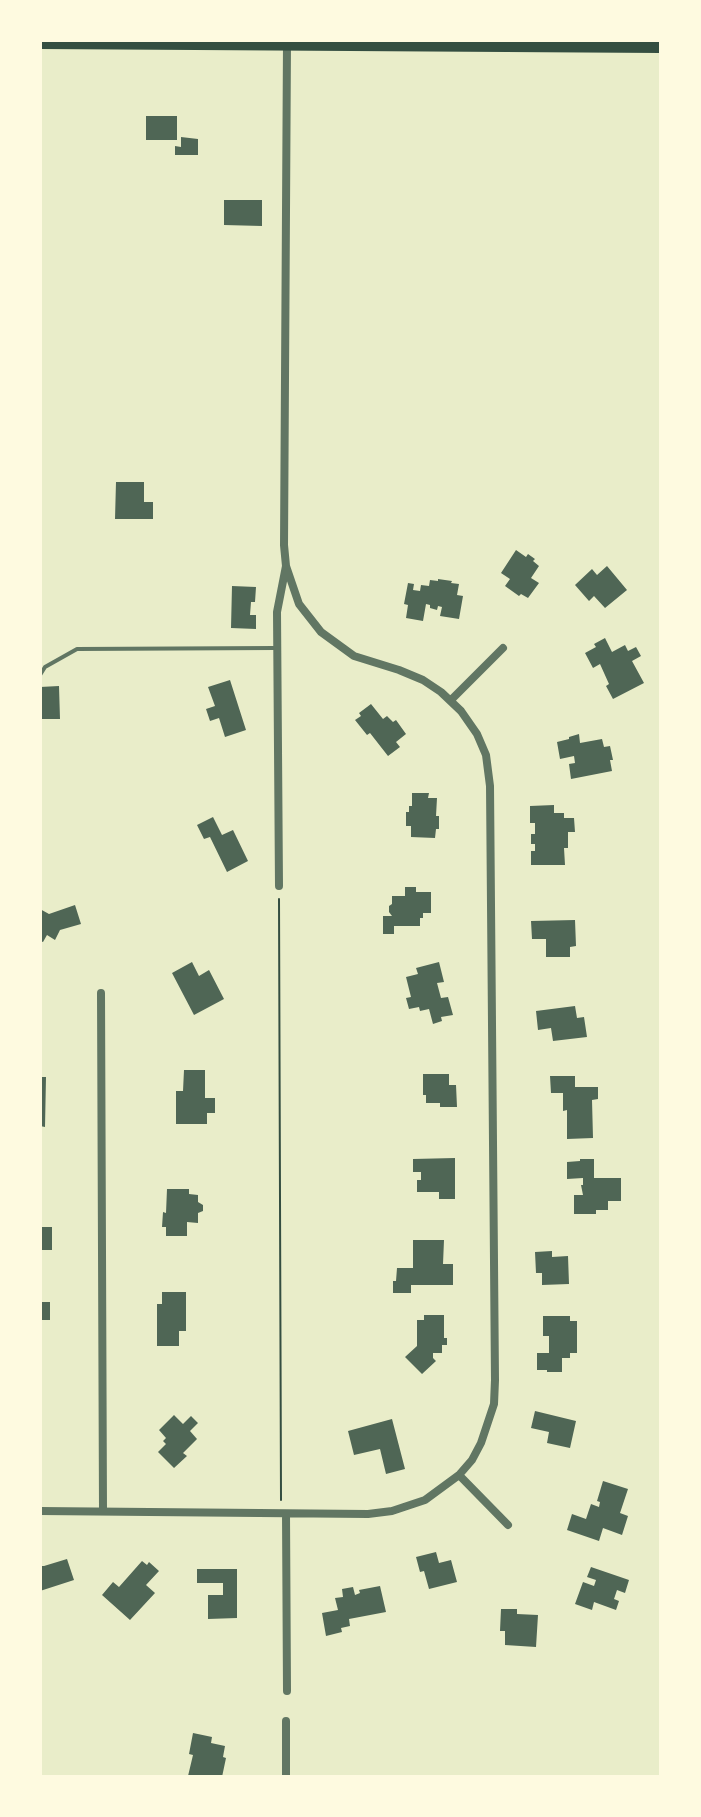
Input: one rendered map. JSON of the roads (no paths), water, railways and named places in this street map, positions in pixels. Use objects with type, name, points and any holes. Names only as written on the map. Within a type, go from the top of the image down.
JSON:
[{"type":"main road","points":[[40,42],[661,46]]},
{"type":"street","points":[[40,1511],[368,1514],[392,1511],[425,1500],[459,1475],[472,1460],[487,1430],[494,1404],[490,802],[486,755],[477,734],[451,700],[423,680],[363,660],[335,645],[304,613],[292,590],[284,545],[289,42]]},
{"type":"street","points":[[279,886],[277,612],[286,566]]},
{"type":"street","points":[[451,700],[503,648]]},
{"type":"street","points":[[101,993],[103,1511]]},
{"type":"street","points":[[459,1475],[508,1525]]},
{"type":"street","points":[[284,1514],[287,1691]]},
{"type":"street","points":[[286,1721],[286,1777]]},
{"type":"lane","points":[[40,675],[45,667],[77,649],[278,648]]}]
